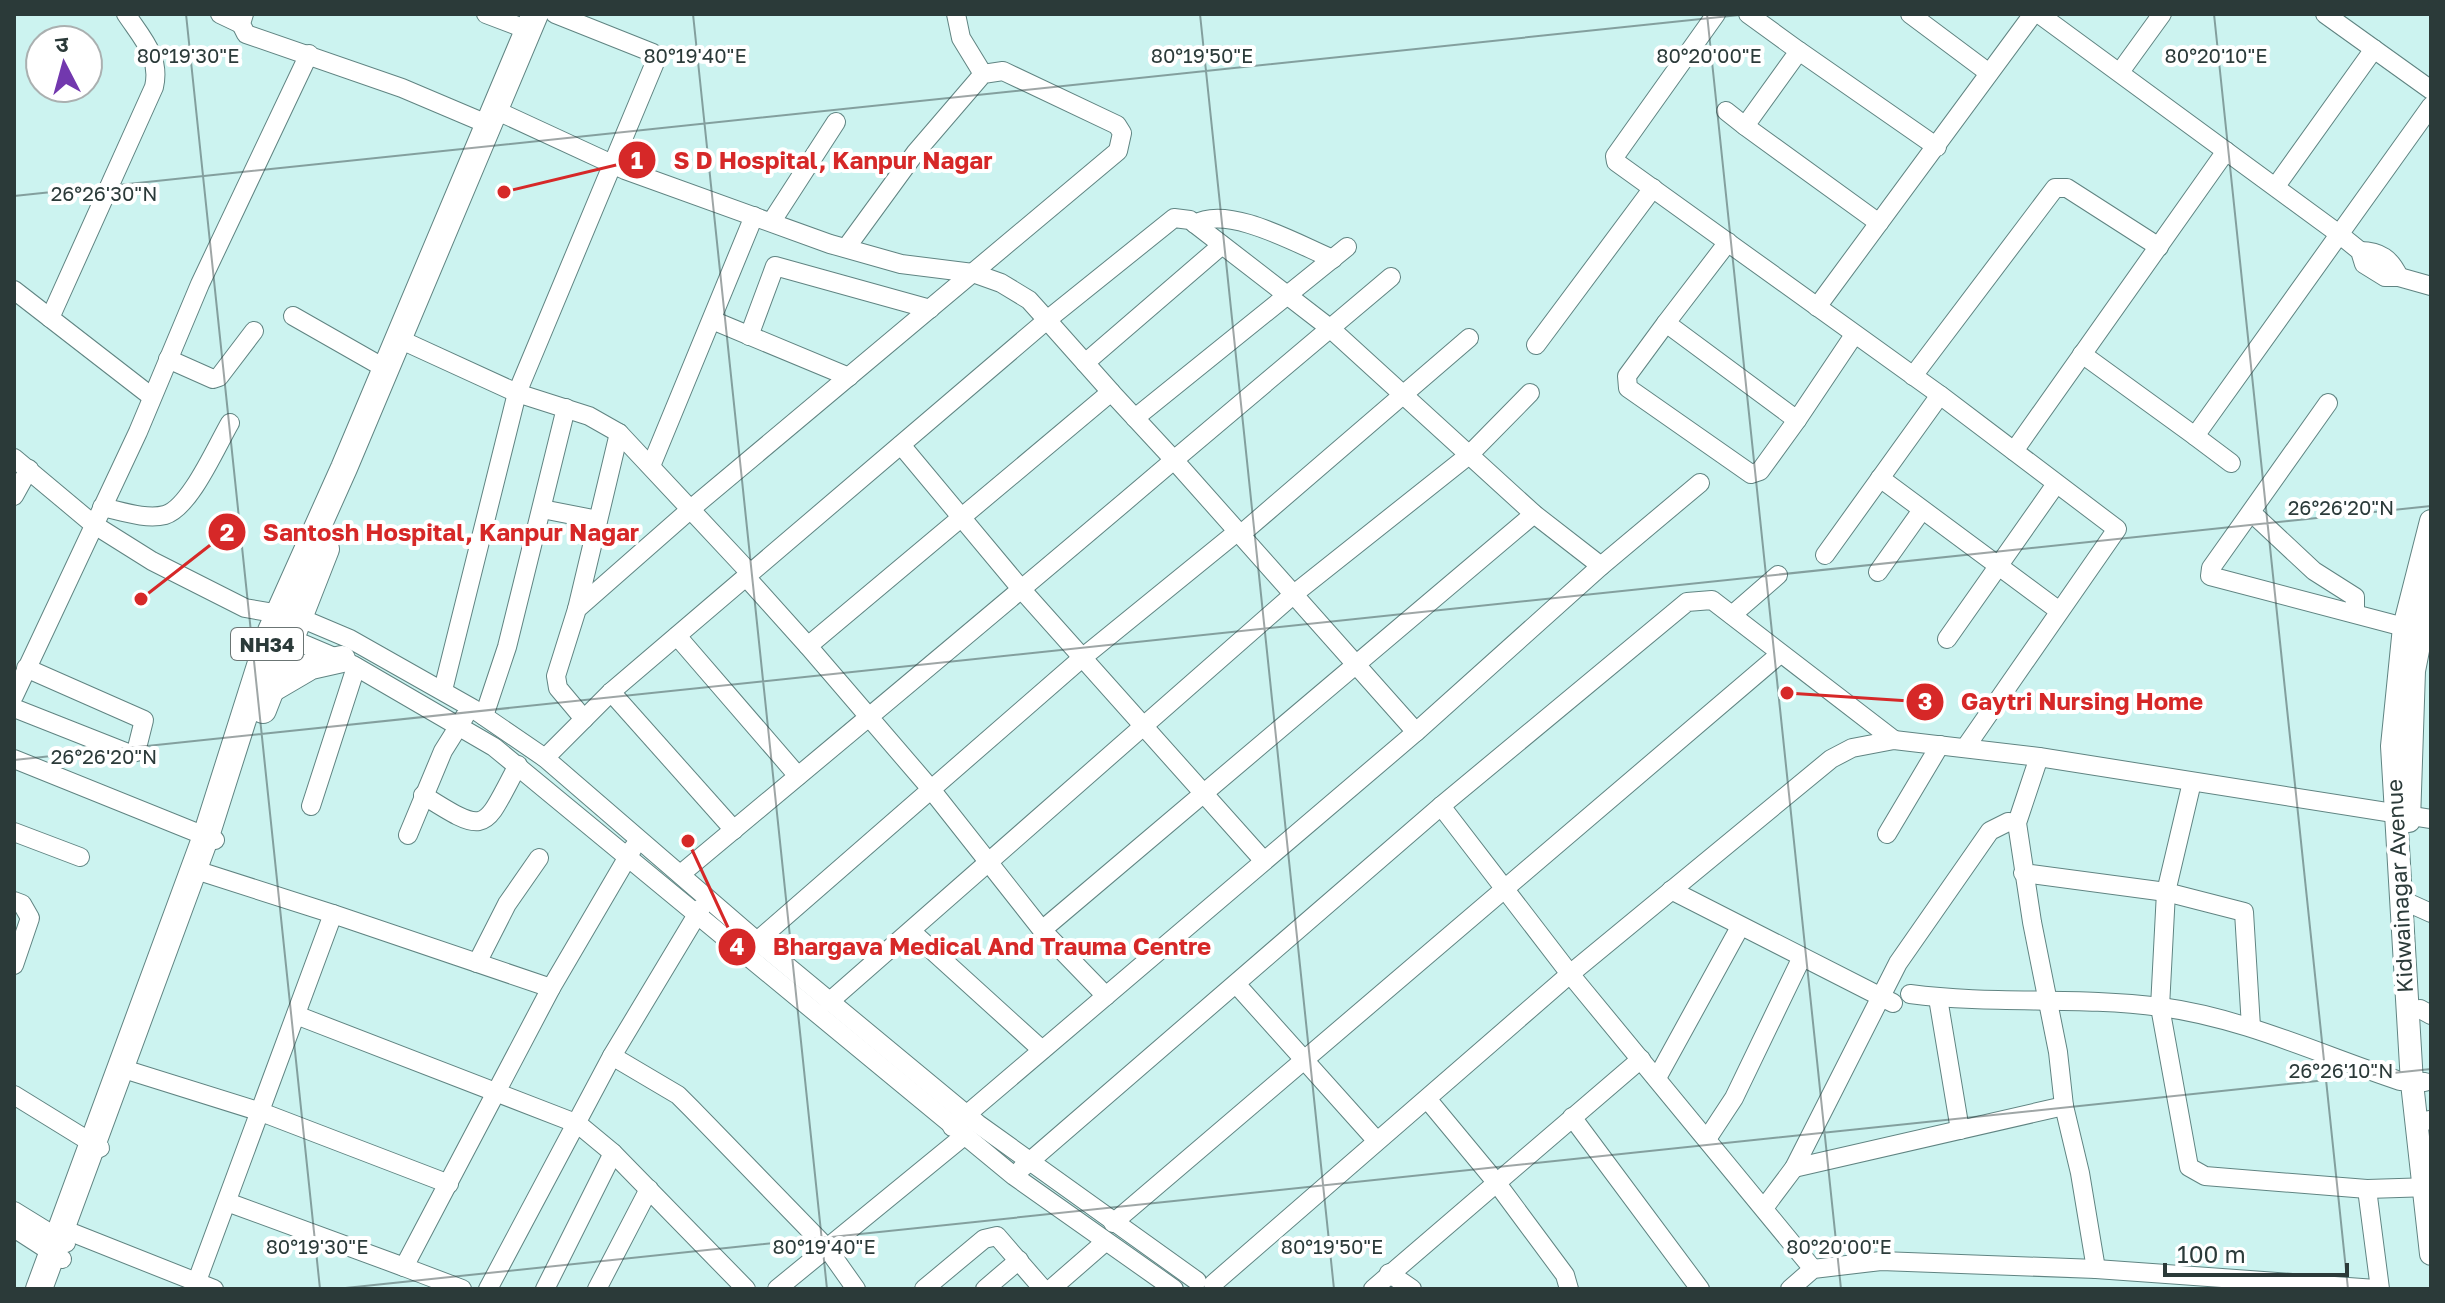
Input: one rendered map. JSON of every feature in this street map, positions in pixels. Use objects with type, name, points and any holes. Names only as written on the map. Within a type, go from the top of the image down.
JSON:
[{"type":"highway","name":"NH34","points":[[51,1289],[62,1245],[97,1146],[270,690],[285,624],[410,344],[537,19]]},
{"type":"highway","name":"NH34","points":[[97,1146],[130,1071],[205,873],[212,838],[285,624],[386,369],[497,119]]},
{"type":"highway","points":[[270,690],[311,666],[349,663]]},
{"type":"highway","name":"NH34","points":[[39,1289],[62,1245]]},
{"type":"main road","name":"Kidwainagar Avenue","points":[[2430,1125],[2419,1082],[2426,1012],[2421,909],[2394,704],[2404,627],[2431,521]]},
{"type":"main road","name":"Kidwainagar Avenue","points":[[2431,584],[2414,671],[2411,817],[2419,1082],[2431,1254]]},
{"type":"street","points":[[50,318],[154,87],[157,69],[153,54],[126,14]]},
{"type":"street","points":[[220,14],[243,19],[246,34],[497,119],[838,246],[901,264],[973,273],[1001,283],[1029,300],[1416,732]]},
{"type":"street","points":[[486,14],[537,19]]},
{"type":"street","points":[[443,690],[517,393],[655,64],[655,55],[555,14]]},
{"type":"street","points":[[956,14],[961,38],[983,74]]},
{"type":"street","points":[[1716,14],[1615,156],[1616,162],[1940,395],[2117,529],[1965,748]]},
{"type":"street","points":[[1748,14],[1937,147]]},
{"type":"street","points":[[1910,14],[1932,20],[1989,73]]},
{"type":"street","points":[[1817,307],[2033,14]]},
{"type":"street","points":[[2039,14],[2339,234],[2360,251],[2364,264],[2385,277],[2399,277],[2431,286]]},
{"type":"street","points":[[2120,72],[2162,14]]},
{"type":"street","points":[[2325,14],[2431,90]]},
{"type":"street","points":[[2276,186],[2374,49]]},
{"type":"street","points":[[1745,126],[1799,51]]},
{"type":"street","points":[[14,696],[309,54]]},
{"type":"street","points":[[577,609],[692,508],[1118,151],[1122,140],[1117,125],[1003,71],[983,74],[838,246],[820,277]]},
{"type":"street","points":[[2195,436],[2431,106]]},
{"type":"street","points":[[1726,111],[1879,223]]},
{"type":"street","points":[[651,466],[712,320],[763,218],[836,122]]},
{"type":"street","points":[[2014,451],[2226,151]]},
{"type":"street","points":[[1536,345],[1653,188]]},
{"type":"street","points":[[1913,376],[2055,188],[2067,188],[2159,247]]},
{"type":"street","points":[[545,758],[611,692],[1047,320],[1174,218],[1180,217],[1195,224],[1331,329],[1534,514],[1601,566]]},
{"type":"street","points":[[1135,418],[1340,253],[1232,218],[1207,217],[1195,224]]},
{"type":"street","points":[[1728,242],[1627,376],[1628,388],[1751,474],[1760,471],[1854,335]]},
{"type":"street","points":[[1085,363],[1222,245]]},
{"type":"street","points":[[749,336],[775,266],[930,309]]},
{"type":"street","points":[[682,873],[1391,277]]},
{"type":"street","points":[[14,290],[152,397]]},
{"type":"street","points":[[293,316],[386,369]]},
{"type":"street","points":[[712,320],[849,377]]},
{"type":"street","points":[[1666,323],[1797,420]]},
{"type":"street","points":[[168,359],[213,379],[219,377],[254,331]]},
{"type":"street","points":[[757,941],[1082,658],[1238,534],[1469,338]]},
{"type":"street","points":[[410,344],[517,393],[566,408],[619,433],[692,508],[930,788],[1042,930],[1106,996]]},
{"type":"street","points":[[2082,354],[2231,463]]},
{"type":"street","points":[[808,646],[1111,392]]},
{"type":"street","points":[[829,1002],[1294,594],[1469,455],[1530,393]]},
{"type":"street","points":[[1825,555],[1940,395]]},
{"type":"street","points":[[2328,403],[2253,514],[2211,568],[2210,576],[2355,611],[2404,627]]},
{"type":"street","points":[[408,835],[423,795],[458,724],[478,712],[496,684],[566,408]]},
{"type":"street","points":[[102,507],[148,516],[167,515],[188,495],[230,423]]},
{"type":"street","points":[[584,719],[558,688],[556,676],[577,609],[619,433]]},
{"type":"street","points":[[901,445],[1022,590],[1146,725],[1264,861]]},
{"type":"street","points":[[14,496],[22,464],[93,524],[152,561],[245,608],[285,624],[350,639],[478,712],[545,758],[640,836],[829,1002],[1014,1176],[1174,1289]]},
{"type":"street","points":[[1880,478],[2058,610]]},
{"type":"street","points":[[777,1289],[827,1248],[1042,1050],[1416,732],[1601,566],[1700,483]]},
{"type":"street","points":[[1947,639],[2056,484]]},
{"type":"street","points":[[542,509],[598,520]]},
{"type":"street","points":[[1878,572],[1922,510]]},
{"type":"street","points":[[1042,930],[1534,514]]},
{"type":"street","points":[[2253,514],[2314,571],[2355,597],[2355,611]]},
{"type":"street","points":[[1732,615],[1778,575]]},
{"type":"street","points":[[1014,1176],[1441,806],[1687,602],[1712,600],[1894,740]]},
{"type":"street","points":[[285,624],[458,724],[518,765],[696,915],[961,1126],[1027,1163],[1204,1286],[1376,1140],[1428,1100],[1570,974],[1671,890],[1831,759],[1852,748],[1894,740],[2039,757],[2411,817]]},
{"type":"street","points":[[677,636],[798,776]]},
{"type":"street","points":[[1113,1223],[1780,654]]},
{"type":"street","points":[[311,806],[349,663]]},
{"type":"street","points":[[14,708],[128,753],[136,752],[139,747],[144,720],[26,668]]},
{"type":"street","points":[[611,692],[734,830]]},
{"type":"street","points":[[1887,834],[1940,745]]},
{"type":"street","points":[[2039,757],[2017,823],[2023,873],[2049,998],[2064,1106],[2080,1173],[2096,1269]]},
{"type":"street","points":[[14,759],[212,838]]},
{"type":"street","points":[[423,795],[466,822],[477,823],[491,814],[518,765]]},
{"type":"street","points":[[2192,782],[2166,892],[2160,1007],[2192,1172],[2205,1176],[2367,1189],[2427,1187]]},
{"type":"street","points":[[1441,806],[1570,974],[1813,1269]]},
{"type":"street","points":[[1764,1208],[1794,1168],[1887,1000],[1898,963],[1984,839],[1997,827],[2017,823]]},
{"type":"street","points":[[14,832],[80,857]]},
{"type":"street","points":[[404,1267],[551,988],[640,836]]},
{"type":"street","points":[[477,963],[507,904],[539,858]]},
{"type":"street","points":[[205,873],[551,988]]},
{"type":"street","points":[[2023,873],[2166,892],[2244,912],[2251,1027]]},
{"type":"street","points":[[1671,890],[1801,959],[1887,1000]]},
{"type":"street","points":[[488,1289],[612,1056],[709,897]]},
{"type":"street","points":[[14,901],[28,909],[30,918],[14,965]]},
{"type":"street","points":[[14,1228],[201,1287],[227,1202],[333,914]]},
{"type":"street","points":[[1657,1078],[1740,927]]},
{"type":"street","points":[[912,932],[1042,1050]]},
{"type":"street","points":[[1707,1139],[1730,1107],[1801,959]]},
{"type":"street","points":[[1237,985],[1376,1140]]},
{"type":"street","points":[[1910,994],[1938,998],[2049,998],[2160,1007],[2251,1027],[2346,1063],[2419,1082]]},
{"type":"street","points":[[1938,998],[1960,1130]]},
{"type":"street","points":[[296,1015],[578,1124],[613,1153],[746,1289]]},
{"type":"street","points":[[612,1056],[678,1095],[827,1248],[856,1289]]},
{"type":"street","points":[[1373,1289],[1641,1059]]},
{"type":"street","points":[[130,1071],[261,1112],[449,1184]]},
{"type":"street","points":[[14,1095],[97,1146]]},
{"type":"street","points":[[1428,1100],[1496,1182],[1565,1275],[1569,1289]]},
{"type":"street","points":[[1794,1168],[2064,1106]]},
{"type":"street","points":[[1572,1117],[1692,1285]]},
{"type":"street","points":[[545,1289],[613,1153]]},
{"type":"street","points":[[597,1289],[649,1189]]},
{"type":"street","points":[[1790,1289],[1813,1269],[1881,1261],[2096,1269],[2116,1280],[2378,1289],[2367,1189]]},
{"type":"street","points":[[227,1202],[462,1289]]},
{"type":"street","points":[[14,1211],[62,1245]]},
{"type":"street","points":[[924,1289],[991,1236],[1003,1239],[1043,1289]]},
{"type":"street","points":[[1051,1289],[1105,1242]]},
{"type":"street","points":[[985,1289],[1019,1260]]},
{"type":"street","points":[[1389,1273],[1412,1289]]},
{"type":"place","name":"S D Hospital, Kanpur Nagar","points":[[504,192]]},
{"type":"place","name":"Santosh Hospital, Kanpur Nagar","points":[[141,599]]},
{"type":"place","name":"Gaytri Nursing Home","points":[[1787,693]]},
{"type":"place","name":"Bhargava Medical And Trauma Centre","points":[[688,841]]}]
